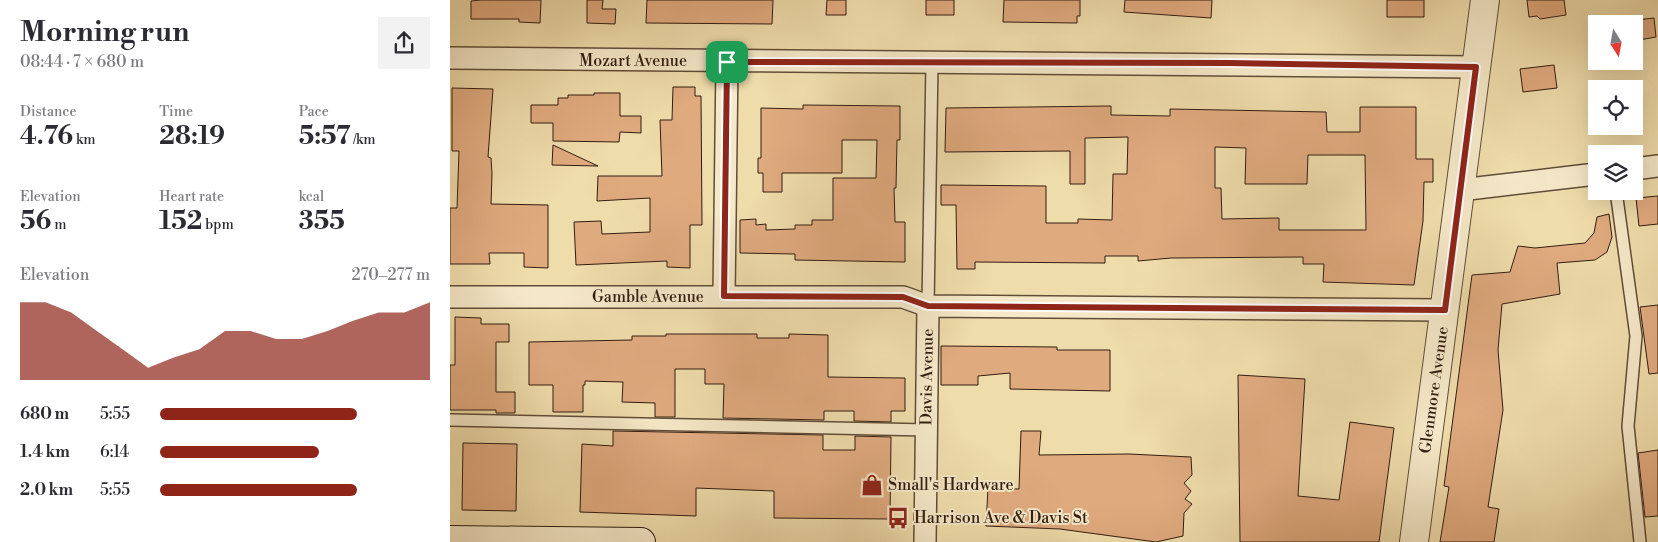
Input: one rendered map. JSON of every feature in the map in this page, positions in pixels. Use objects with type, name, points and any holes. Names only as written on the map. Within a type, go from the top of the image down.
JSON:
[{"type":"street","name":"Glenmore Avenue","points":[[1414,542],[1486,0]]},
{"type":"street","name":"Mozart Avenue","points":[[450,58],[727,62],[1476,67]]},
{"type":"street","points":[[724,296],[727,62]]},
{"type":"street","points":[[1643,168],[1658,166]]},
{"type":"street","points":[[1460,190],[1588,175]]},
{"type":"street","name":"Gamble Avenue","points":[[450,298],[903,297],[928,306],[1445,310]]},
{"type":"street","name":"Davis Avenue","points":[[925,542],[928,306]]},
{"type":"street","points":[[450,540],[641,542]]},
{"type":"lane","name":"Davis Avenue","points":[[928,306],[932,62]]},
{"type":"lane","points":[[1617,200],[1636,336],[1628,426],[1640,536]]},
{"type":"lane","points":[[450,420],[927,430]]},
{"type":"building","points":[[541,0],[540,23],[519,22],[519,19],[471,19],[471,1]]},
{"type":"building","points":[[587,0],[603,0],[602,9],[616,9],[615,24],[587,23]]},
{"type":"building","points":[[647,0],[773,0],[772,24],[646,23]]},
{"type":"building","points":[[827,0],[846,0],[846,15],[826,15]]},
{"type":"building","points":[[926,0],[954,0],[954,15],[926,15]]},
{"type":"building","points":[[1004,0],[1080,0],[1080,16],[1077,16],[1077,23],[1003,22]]},
{"type":"building","points":[[1125,0],[1212,0],[1211,18],[1124,12]]},
{"type":"building","points":[[1387,0],[1424,0],[1424,17],[1387,17]]},
{"type":"building","points":[[1527,0],[1564,0],[1566,15],[1540,19],[1537,16],[1529,17]]},
{"type":"building","points":[[1654,18],[1656,37],[1643,39],[1643,19]]},
{"type":"building","points":[[1554,65],[1557,88],[1523,92],[1520,69]]},
{"type":"building","points":[[673,87],[695,87],[695,96],[701,96],[702,225],[690,225],[690,268],[667,267],[667,261],[576,265],[574,222],[601,221],[602,234],[650,232],[650,198],[597,201],[598,176],[662,176],[660,120],[672,120]]},
{"type":"building","points":[[452,88],[493,89],[488,157],[491,158],[491,204],[548,205],[548,268],[524,267],[524,253],[489,253],[490,264],[450,264],[450,208],[457,208],[459,151],[452,151]]},
{"type":"building","points":[[594,93],[620,93],[620,116],[641,116],[641,133],[620,132],[619,142],[553,141],[553,123],[531,123],[531,105],[558,105],[558,98],[568,98],[568,95],[594,95]]},
{"type":"building","points":[[803,105],[900,106],[900,140],[897,140],[896,188],[894,188],[895,222],[905,222],[905,262],[795,260],[795,254],[740,253],[740,220],[756,219],[756,225],[766,224],[766,230],[795,229],[795,225],[812,225],[812,220],[833,220],[833,178],[876,178],[877,140],[842,140],[842,173],[782,173],[782,192],[763,192],[763,173],[758,173],[758,158],[761,158],[761,108],[803,109]]},
{"type":"building","points":[[1111,106],[1111,115],[1170,116],[1170,109],[1326,112],[1327,132],[1360,132],[1360,107],[1416,107],[1416,159],[1433,159],[1433,182],[1424,182],[1423,221],[1414,285],[1323,282],[1324,264],[1303,264],[1303,257],[1171,258],[1138,261],[1138,256],[1105,256],[1105,263],[975,262],[975,269],[957,269],[956,205],[941,205],[941,185],[1046,186],[1046,223],[1078,223],[1078,219],[1112,220],[1113,174],[1127,174],[1128,137],[1085,138],[1085,184],[1070,184],[1070,151],[945,152],[946,108]],"holes":[[[1215,147],[1246,148],[1245,184],[1307,184],[1308,155],[1365,155],[1366,230],[1279,230],[1279,218],[1222,219],[1221,188],[1215,188]]]},
{"type":"building","points":[[553,145],[598,166],[552,165]]},
{"type":"building","points":[[1658,196],[1658,224],[1639,226],[1636,200],[1643,200],[1643,197]]},
{"type":"building","points":[[1609,214],[1612,237],[1607,252],[1595,260],[1557,263],[1560,294],[1502,304],[1498,350],[1503,410],[1488,507],[1499,509],[1494,542],[1440,542],[1449,487],[1444,486],[1472,275],[1510,272],[1518,246],[1535,248],[1585,243],[1594,233],[1597,217]]},
{"type":"building","points":[[1658,305],[1658,373],[1649,374],[1640,307]]},
{"type":"building","points":[[455,317],[481,318],[481,324],[509,324],[509,342],[496,342],[496,392],[515,392],[515,413],[496,413],[496,410],[450,410],[450,365],[455,365]]},
{"type":"building","points":[[666,334],[757,334],[757,338],[789,338],[789,334],[828,335],[828,377],[905,378],[905,411],[891,411],[891,422],[854,421],[854,411],[824,411],[824,420],[723,418],[724,384],[705,384],[705,369],[675,369],[675,417],[655,417],[655,403],[622,402],[623,382],[585,381],[585,385],[583,385],[583,412],[553,412],[553,385],[529,385],[529,342],[632,340],[632,336],[666,336]]},
{"type":"building","points":[[941,346],[1057,347],[1057,350],[1110,350],[1110,391],[1010,389],[1010,373],[978,376],[978,385],[941,385]]},
{"type":"building","points":[[1238,375],[1305,379],[1298,496],[1339,500],[1350,422],[1394,428],[1379,542],[1240,542]]},
{"type":"building","points":[[613,431],[823,435],[823,450],[855,450],[855,436],[891,437],[890,519],[774,518],[774,491],[696,488],[696,516],[580,512],[582,444],[613,446]]},
{"type":"building","points":[[1021,431],[1041,431],[1039,455],[1129,454],[1191,457],[1192,475],[1184,483],[1191,491],[1185,499],[1192,504],[1184,513],[1183,536],[1156,542],[1060,529],[986,526],[988,488],[1019,489]]},
{"type":"building","points":[[463,443],[517,444],[516,511],[462,510]]},
{"type":"building","points":[[1658,450],[1658,516],[1645,517],[1638,453]]},
{"type":"place","name":"Small's Hardware","points":[[872,485]]},
{"type":"place","name":"Harrison Ave & Davis St","points":[[898,518]]},
{"type":"route","points":[[727,62],[1229,63],[1476,67],[1445,310],[928,306],[903,297],[724,296],[727,62]]}]
